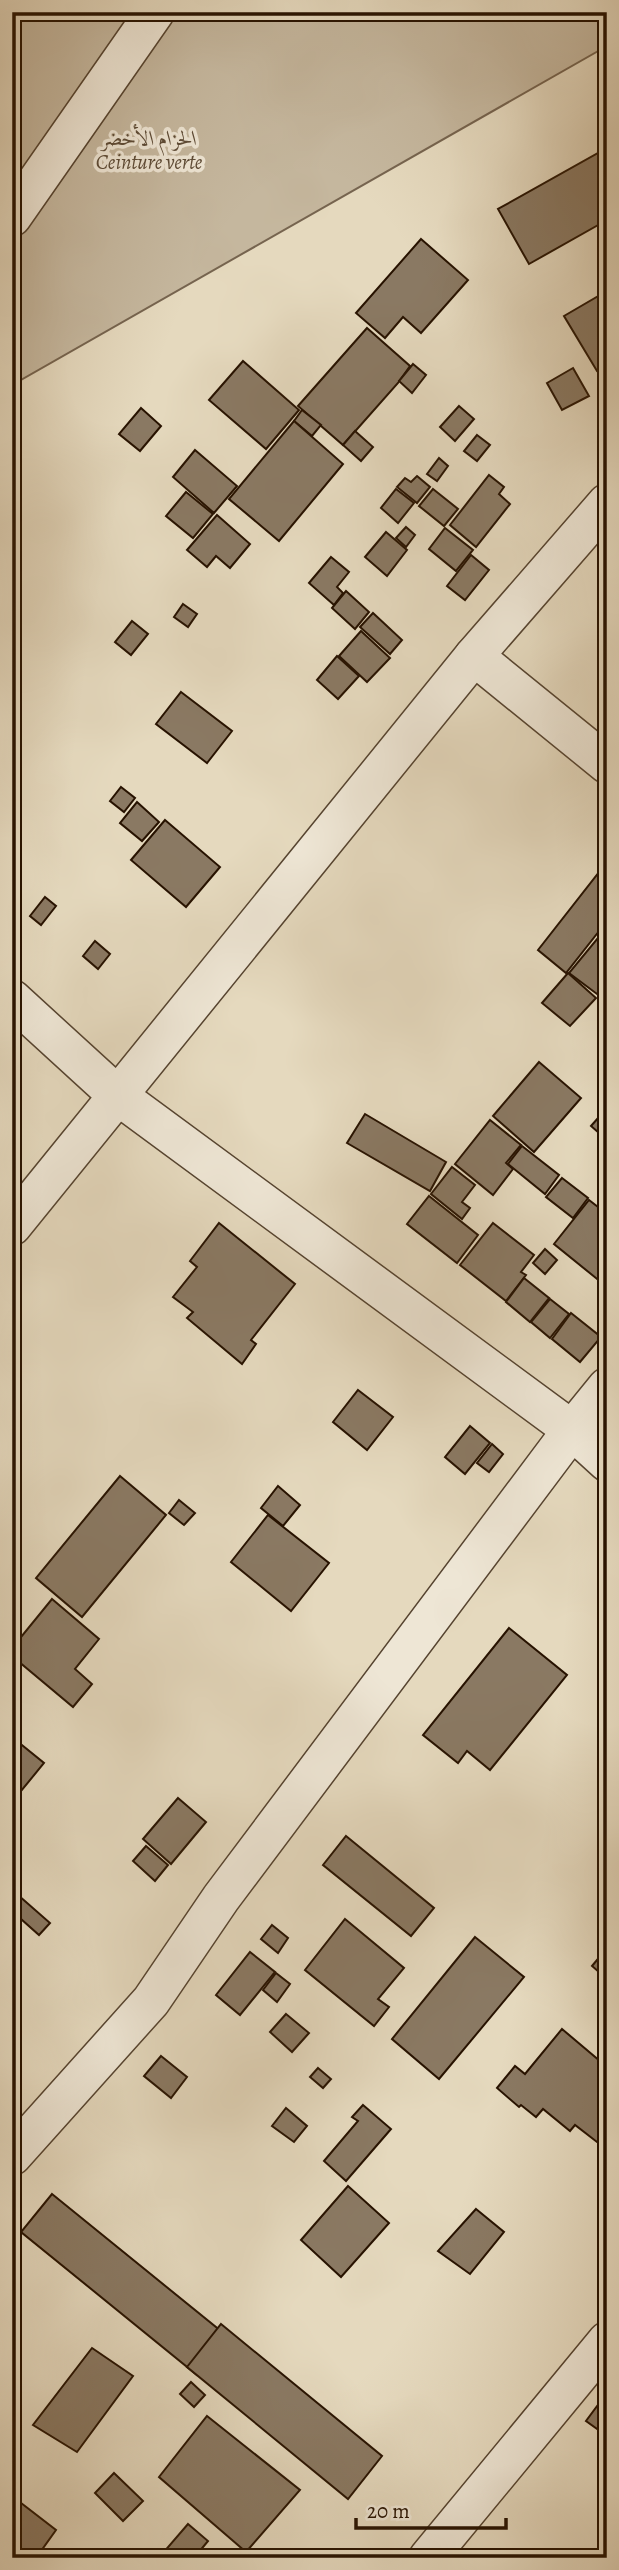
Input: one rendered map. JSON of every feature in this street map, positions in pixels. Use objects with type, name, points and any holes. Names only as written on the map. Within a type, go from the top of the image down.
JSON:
[{"type":"street","points":[[12,217],[155,12]]},
{"type":"street","points":[[12,1226],[474,656],[607,503]]},
{"type":"street","points":[[474,656],[607,764]]},
{"type":"street","points":[[12,999],[117,1095],[572,1430],[607,1462]]},
{"type":"street","points":[[12,2156],[151,2001],[221,1898],[607,1387]]},
{"type":"street","points":[[428,2558],[607,2342]]},
{"type":"green space","name":"الحزام الأخضر Ceinture verte","points":[[12,12],[607,12],[607,46],[12,385]]},
{"type":"building","points":[[607,148],[607,220],[529,264],[498,209]]},
{"type":"building","points":[[421,239],[468,280],[421,333],[403,317],[385,338],[356,313]]},
{"type":"building","points":[[607,291],[607,366],[597,371],[564,316]]},
{"type":"building","points":[[367,328],[410,366],[343,445],[298,406]]},
{"type":"building","points":[[243,361],[299,410],[266,449],[209,400]]},
{"type":"building","points":[[413,364],[426,375],[412,393],[399,381]]},
{"type":"building","points":[[573,368],[589,396],[562,410],[547,383]]},
{"type":"building","points":[[459,406],[474,419],[455,441],[440,427]]},
{"type":"building","points":[[141,408],[161,426],[140,451],[119,434]]},
{"type":"building","points":[[302,410],[321,425],[312,436],[294,421]]},
{"type":"building","points":[[294,421],[343,464],[279,541],[229,499]]},
{"type":"building","points":[[355,431],[373,447],[361,461],[343,445]]},
{"type":"building","points":[[477,435],[490,445],[477,461],[464,451]]},
{"type":"building","points":[[195,450],[237,486],[214,513],[173,477]]},
{"type":"building","points":[[439,458],[448,466],[437,481],[427,474]]},
{"type":"building","points":[[489,475],[504,487],[499,494],[510,504],[476,547],[450,525]]},
{"type":"building","points":[[417,476],[430,487],[417,503],[397,487],[405,478],[411,482]]},
{"type":"building","points":[[396,489],[414,503],[398,523],[381,508]]},
{"type":"building","points":[[433,489],[458,509],[444,526],[419,506]]},
{"type":"building","points":[[186,492],[213,514],[193,538],[166,516]]},
{"type":"building","points":[[217,515],[250,544],[230,568],[216,556],[207,567],[187,550]]},
{"type":"building","points":[[406,527],[415,535],[406,547],[396,538]]},
{"type":"building","points":[[445,528],[473,550],[456,571],[429,549]]},
{"type":"building","points":[[386,532],[407,550],[387,576],[365,557]]},
{"type":"building","points":[[471,555],[489,570],[465,600],[447,586]]},
{"type":"building","points":[[331,557],[349,572],[337,587],[343,593],[334,605],[309,583]]},
{"type":"building","points":[[346,591],[369,612],[355,629],[332,608]]},
{"type":"building","points":[[183,604],[197,614],[188,627],[174,617]]},
{"type":"building","points":[[373,613],[402,640],[390,654],[360,627]]},
{"type":"building","points":[[132,621],[148,634],[131,655],[115,642]]},
{"type":"building","points":[[361,631],[390,658],[367,682],[339,656]]},
{"type":"building","points":[[337,656],[359,676],[338,699],[317,680]]},
{"type":"building","points":[[181,692],[232,731],[207,763],[156,724]]},
{"type":"building","points":[[121,787],[135,798],[124,812],[110,801]]},
{"type":"building","points":[[137,802],[159,822],[142,841],[120,823]]},
{"type":"building","points":[[165,820],[220,867],[186,907],[131,860]]},
{"type":"building","points":[[607,862],[607,921],[566,973],[538,950]]},
{"type":"building","points":[[45,897],[56,906],[41,925],[30,916]]},
{"type":"building","points":[[607,927],[607,982],[597,994],[569,973]]},
{"type":"building","points":[[95,941],[110,954],[98,969],[83,956]]},
{"type":"building","points":[[568,973],[596,998],[570,1026],[542,1003]]},
{"type":"building","points":[[539,1062],[581,1098],[534,1152],[493,1116]]},
{"type":"building","points":[[607,1108],[607,1140],[591,1126]]},
{"type":"building","points":[[365,1114],[446,1162],[430,1191],[347,1143]]},
{"type":"building","points":[[490,1120],[521,1145],[506,1163],[513,1169],[493,1195],[455,1164]]},
{"type":"building","points":[[522,1146],[559,1175],[545,1194],[508,1164]]},
{"type":"building","points":[[452,1167],[475,1185],[462,1202],[470,1208],[462,1219],[431,1194]]},
{"type":"building","points":[[562,1178],[588,1198],[573,1218],[546,1197]]},
{"type":"building","points":[[429,1196],[478,1235],[457,1263],[407,1224]]},
{"type":"building","points":[[589,1200],[607,1214],[607,1287],[554,1244]]},
{"type":"building","points":[[219,1223],[295,1284],[251,1340],[256,1344],[242,1364],[187,1318],[193,1312],[173,1297],[197,1267],[190,1261]]},
{"type":"building","points":[[493,1223],[534,1255],[521,1272],[526,1275],[506,1301],[460,1265]]},
{"type":"building","points":[[545,1249],[557,1260],[545,1274],[533,1263]]},
{"type":"building","points":[[524,1278],[549,1298],[530,1322],[506,1302]]},
{"type":"building","points":[[550,1299],[569,1314],[550,1338],[531,1322]]},
{"type":"building","points":[[571,1313],[601,1337],[580,1362],[552,1339]]},
{"type":"building","points":[[358,1390],[393,1417],[367,1450],[333,1422]]},
{"type":"building","points":[[470,1426],[490,1443],[465,1474],[445,1457]]},
{"type":"building","points":[[492,1444],[503,1454],[489,1472],[477,1463]]},
{"type":"building","points":[[120,1476],[166,1515],[82,1617],[36,1578]]},
{"type":"building","points":[[278,1486],[300,1505],[283,1526],[261,1508]]},
{"type":"building","points":[[179,1500],[195,1513],[184,1525],[169,1513]]},
{"type":"building","points":[[268,1515],[329,1563],[291,1611],[231,1562]]},
{"type":"building","points":[[52,1599],[99,1639],[75,1669],[92,1684],[73,1707],[12,1656],[12,1648]]},
{"type":"building","points":[[509,1628],[567,1675],[490,1770],[467,1751],[458,1763],[423,1735]]},
{"type":"building","points":[[12,1737],[44,1763],[12,1802]]},
{"type":"building","points":[[178,1798],[206,1822],[171,1864],[143,1839]]},
{"type":"building","points":[[346,1836],[434,1908],[411,1936],[323,1865]]},
{"type":"building","points":[[146,1846],[168,1865],[155,1881],[133,1861]]},
{"type":"building","points":[[18,1895],[50,1923],[39,1935],[12,1911],[12,1903]]},
{"type":"building","points":[[345,1919],[404,1968],[378,1999],[389,2007],[374,2026],[305,1970]]},
{"type":"building","points":[[272,1925],[288,1938],[278,1953],[261,1939]]},
{"type":"building","points":[[475,1937],[524,1977],[439,2079],[392,2039]]},
{"type":"building","points":[[607,1948],[607,1979],[592,1966]]},
{"type":"building","points":[[250,1952],[275,1972],[240,2015],[216,1995]]},
{"type":"building","points":[[276,1973],[290,1984],[277,2002],[263,1990]]},
{"type":"building","points":[[286,2014],[309,2033],[292,2052],[270,2032]]},
{"type":"building","points":[[562,2029],[607,2067],[607,2131],[597,2142],[575,2125],[570,2131],[543,2109],[536,2117],[521,2105],[519,2107],[497,2088],[515,2066],[525,2074]]},
{"type":"building","points":[[161,2056],[187,2077],[171,2098],[144,2076]]},
{"type":"building","points":[[318,2068],[331,2079],[323,2088],[310,2077]]},
{"type":"building","points":[[363,2105],[391,2129],[346,2181],[324,2161],[358,2121],[352,2117]]},
{"type":"building","points":[[286,2108],[307,2126],[294,2142],[272,2126]]},
{"type":"building","points":[[348,2186],[389,2223],[341,2277],[301,2240]]},
{"type":"building","points":[[52,2194],[227,2336],[197,2375],[21,2232]]},
{"type":"building","points":[[476,2209],[504,2232],[470,2274],[438,2251]]},
{"type":"building","points":[[221,2324],[382,2456],[348,2499],[187,2367]]},
{"type":"building","points":[[92,2348],[133,2376],[77,2452],[33,2425]]},
{"type":"building","points":[[191,2382],[205,2395],[194,2407],[180,2394]]},
{"type":"building","points":[[607,2395],[607,2436],[586,2421]]},
{"type":"building","points":[[207,2416],[300,2490],[246,2552],[159,2477]]},
{"type":"building","points":[[114,2473],[143,2501],[123,2521],[95,2493]]},
{"type":"building","points":[[12,2496],[56,2530],[36,2558],[12,2558]]},
{"type":"building","points":[[188,2524],[208,2541],[194,2558],[168,2558],[163,2553]]}]
